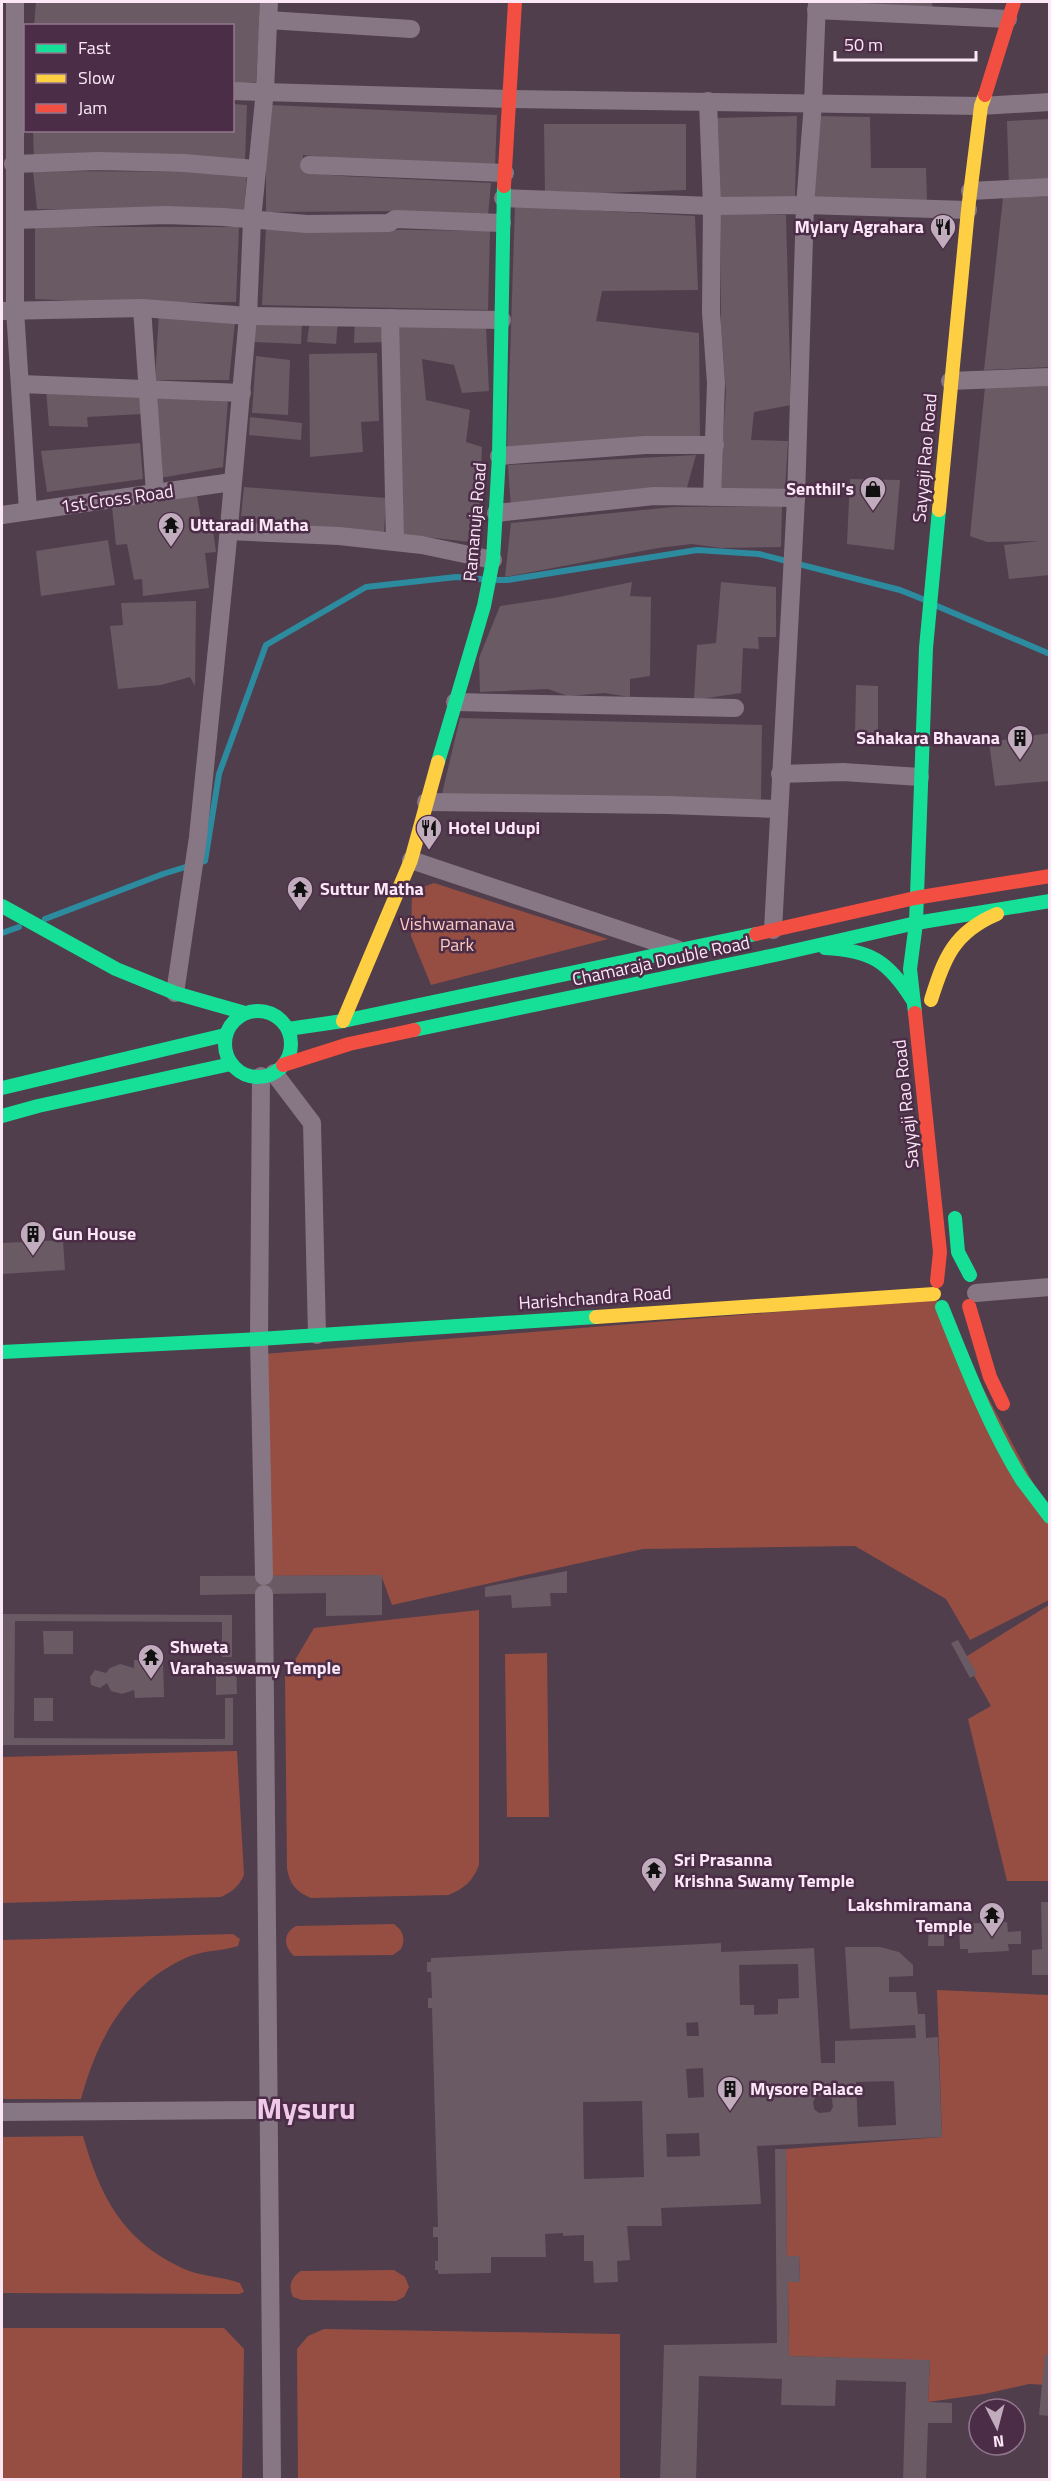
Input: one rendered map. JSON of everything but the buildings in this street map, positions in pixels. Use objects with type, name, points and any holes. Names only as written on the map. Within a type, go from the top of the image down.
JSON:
[{"type":"main road","name":"Ramanuja Road","points":[[343,1021],[411,860],[484,606],[493,561],[499,456],[502,223],[515,2]]},
{"type":"main road","name":"Sayyaji Rao Road","points":[[936,1288],[940,1252],[910,969],[916,923],[915,898],[926,648],[950,381],[981,105],[1014,2]]},
{"type":"main road","points":[[288,1029],[343,1021],[682,950],[915,898],[1050,876]]},
{"type":"main road","name":"Chamaraja Double Road","points":[[272,1071],[349,1044],[809,948],[916,923],[1050,901]]},
{"type":"main road","name":"Sayyaji Rao Road","points":[[916,923],[926,960],[932,1006],[940,971],[952,948],[966,929],[988,917],[1027,905]]},
{"type":"main road","points":[[2,906],[116,969],[175,993],[245,1013]]},
{"type":"main road","points":[[809,948],[849,948],[871,953],[887,964],[901,979],[914,1002]]},
{"type":"main road","points":[[257,1010],[269,1012],[280,1019],[288,1029],[291,1041],[289,1054],[272,1071],[249,1076],[231,1064],[225,1050],[225,1035],[232,1022],[245,1013],[257,1010]]},
{"type":"main road","points":[[2,1088],[225,1035]]},
{"type":"main road","points":[[2,1116],[231,1064]]},
{"type":"main road","points":[[953,1206],[958,1252],[969,1275],[974,1280],[973,1300],[990,1377],[1010,1419]]},
{"type":"main road","points":[[969,1275],[958,1270],[946,1272],[936,1288],[942,1307],[974,1386],[1009,1455],[1022,1479],[1050,1517]]},
{"type":"main road","name":"Harishchandra Road","points":[[2,1352],[259,1339],[936,1288]]},
{"type":"main road","points":[[942,1307],[956,1312],[973,1300]]},
{"type":"street","points":[[15,2],[8,55],[20,93],[13,164],[16,220],[8,310],[21,384],[28,512]]},
{"type":"street","points":[[175,993],[198,837],[242,393],[252,220],[265,90],[269,2]]},
{"type":"street","points":[[773,930],[796,498],[805,205],[813,103],[817,6],[1008,19]]},
{"type":"street","points":[[268,20],[411,29]]},
{"type":"street","points":[[234,91],[265,90],[511,99],[981,105],[1050,102]]},
{"type":"street","points":[[708,100],[712,206],[711,312],[716,383],[712,497]]},
{"type":"street","points":[[13,164],[109,161],[184,163],[257,169]]},
{"type":"street","points":[[309,165],[505,173]]},
{"type":"street","points":[[970,191],[1050,187]]},
{"type":"street","points":[[503,198],[712,206],[805,205],[968,210]]},
{"type":"street","points":[[16,220],[165,215],[307,224],[389,223],[395,219],[502,223]]},
{"type":"street","points":[[8,310],[142,308],[248,316],[502,320]]},
{"type":"street","points":[[142,308],[155,493]]},
{"type":"street","points":[[390,318],[395,542]]},
{"type":"street","points":[[950,381],[1050,377]]},
{"type":"street","points":[[21,384],[242,393]]},
{"type":"street","points":[[499,456],[645,445],[715,445]]},
{"type":"street","name":"1st Cross Road","points":[[2,515],[232,482]]},
{"type":"street","points":[[496,513],[654,496],[796,498]]},
{"type":"street","points":[[228,531],[339,536],[422,545],[493,561]]},
{"type":"street","points":[[455,702],[735,708]]},
{"type":"street","points":[[780,774],[843,772],[920,777]]},
{"type":"street","points":[[426,802],[656,805],[778,810]]},
{"type":"street","points":[[411,860],[682,950]]},
{"type":"street","points":[[272,1071],[312,1123],[316,1335]]},
{"type":"street","points":[[272,1071],[259,1339],[264,1585],[272,2480]]},
{"type":"street","points":[[973,1300],[1050,1287]]},
{"type":"street","points":[[2,2112],[268,2110]]},
{"type":"green space","name":"Vishwamanava Park","points":[[434,883],[608,939],[431,985],[411,936],[412,891]]},
{"type":"green space","points":[[936,1299],[1049,1513],[1049,1600],[970,1640],[946,1599],[855,1546],[643,1549],[392,1605],[381,1575],[264,1576],[264,1354]]},
{"type":"green space","points":[[1049,1605],[1049,1881],[1007,1881],[968,1719],[991,1706],[964,1658]]},
{"type":"green space","points":[[479,1610],[479,1865],[474,1876],[459,1890],[448,1895],[311,1898],[301,1893],[289,1878],[287,1868],[285,1677],[314,1628]]},
{"type":"green space","points":[[547,1653],[549,1817],[507,1817],[505,1654]]},
{"type":"green space","points":[[237,1751],[244,1875],[229,1893],[221,1897],[2,1903],[2,1757]]},
{"type":"green space","points":[[394,1924],[400,1929],[403,1941],[401,1949],[393,1955],[294,1956],[286,1944],[289,1932],[296,1926]]},
{"type":"green space","points":[[233,1934],[240,1939],[238,1946],[193,1955],[151,1979],[134,1995],[107,2032],[81,2099],[2,2099],[2,1940]]},
{"type":"green space","points":[[937,1990],[1049,1995],[1049,2385],[1029,2384],[984,2394],[928,2402],[930,2361],[789,2356],[788,2282],[800,2281],[799,2256],[787,2256],[786,2149],[942,2137]]},
{"type":"green space","points":[[83,2136],[106,2197],[129,2230],[161,2257],[196,2273],[240,2283],[244,2292],[239,2294],[2,2293],[2,2137]]},
{"type":"green space","points":[[394,2270],[405,2277],[409,2287],[404,2297],[396,2301],[302,2300],[293,2297],[291,2293],[291,2282],[301,2271]]},
{"type":"green space","points":[[2,2328],[224,2328],[244,2349],[242,2479],[2,2479]]},
{"type":"green space","points":[[324,2329],[620,2334],[620,2479],[298,2479],[297,2349],[308,2336]]},
{"type":"waterway","points":[[497,580],[697,550],[759,554],[900,590],[925,600]]},
{"type":"waterway","points":[[45,919],[163,874],[205,861],[219,774],[266,645],[366,587],[456,577],[481,579]]},
{"type":"waterway","points":[[937,606],[1050,654]]},
{"type":"waterway","points":[[2,933],[19,927]]},
{"type":"traffic: fast","points":[[438,762],[484,606],[493,560],[499,456],[504,186]]},
{"type":"traffic: fast","points":[[915,1013],[910,969],[916,923],[926,648],[939,510]]},
{"type":"traffic: fast","points":[[414,1030],[775,955],[916,923],[1050,901]]},
{"type":"traffic: fast","points":[[2,906],[116,969],[175,993],[245,1013]]},
{"type":"traffic: fast","points":[[288,1029],[343,1021],[756,934]]},
{"type":"traffic: fast","points":[[825,948],[854,951],[876,960],[895,975],[912,999]]},
{"type":"traffic: fast","points":[[258,1011],[271,1014],[281,1021],[288,1031],[291,1044],[288,1057],[281,1067],[271,1074],[258,1077],[245,1074],[235,1067],[228,1057],[225,1044],[228,1031],[235,1021],[245,1014],[258,1011]]},
{"type":"traffic: fast","points":[[2,1088],[225,1035]]},
{"type":"traffic: fast","points":[[2,1116],[231,1064]]},
{"type":"traffic: fast","points":[[955,1218],[958,1252],[970,1275]]},
{"type":"traffic: fast","points":[[942,1307],[978,1395],[999,1439],[1022,1480],[1050,1517]]},
{"type":"traffic: fast","points":[[2,1352],[259,1339],[596,1317]]},
{"type":"traffic: slow","points":[[939,510],[968,210],[981,106],[985,95]]},
{"type":"traffic: slow","points":[[343,1021],[411,860],[438,762]]},
{"type":"traffic: slow","points":[[931,1000],[946,959],[953,948],[970,929],[997,914]]},
{"type":"traffic: slow","points":[[596,1317],[934,1294]]},
{"type":"traffic: jam","points":[[504,186],[515,2]]},
{"type":"traffic: jam","points":[[985,95],[1014,2]]},
{"type":"traffic: jam","points":[[756,934],[915,898],[1050,876]]},
{"type":"traffic: jam","points":[[915,1013],[940,1252],[937,1281]]},
{"type":"traffic: jam","points":[[283,1065],[349,1044],[414,1030]]},
{"type":"traffic: jam","points":[[969,1306],[990,1377],[1003,1404]]},
{"type":"place","name":"Mylary Agrahara","points":[[943,250]]},
{"type":"place","name":"Senthil's","points":[[873,512]]},
{"type":"place","name":"Uttaradi Matha","points":[[171,548]]},
{"type":"place","name":"Sahakara Bhavana","points":[[1020,761]]},
{"type":"place","name":"Hotel Udupi","points":[[429,851]]},
{"type":"place","name":"Suttur Matha","points":[[300,912]]},
{"type":"place","name":"Gun House","points":[[33,1257]]},
{"type":"place","name":"Shweta Varahaswamy Temple","points":[[151,1680]]},
{"type":"place","name":"Sri Prasanna Krishna Swamy Temple","points":[[654,1893]]},
{"type":"place","name":"Lakshmiramana Temple","points":[[992,1938]]},
{"type":"place","name":"Mysore Palace","points":[[730,2112]]},
{"type":"district","name":"Mysuru","points":[[306,2109]]}]
